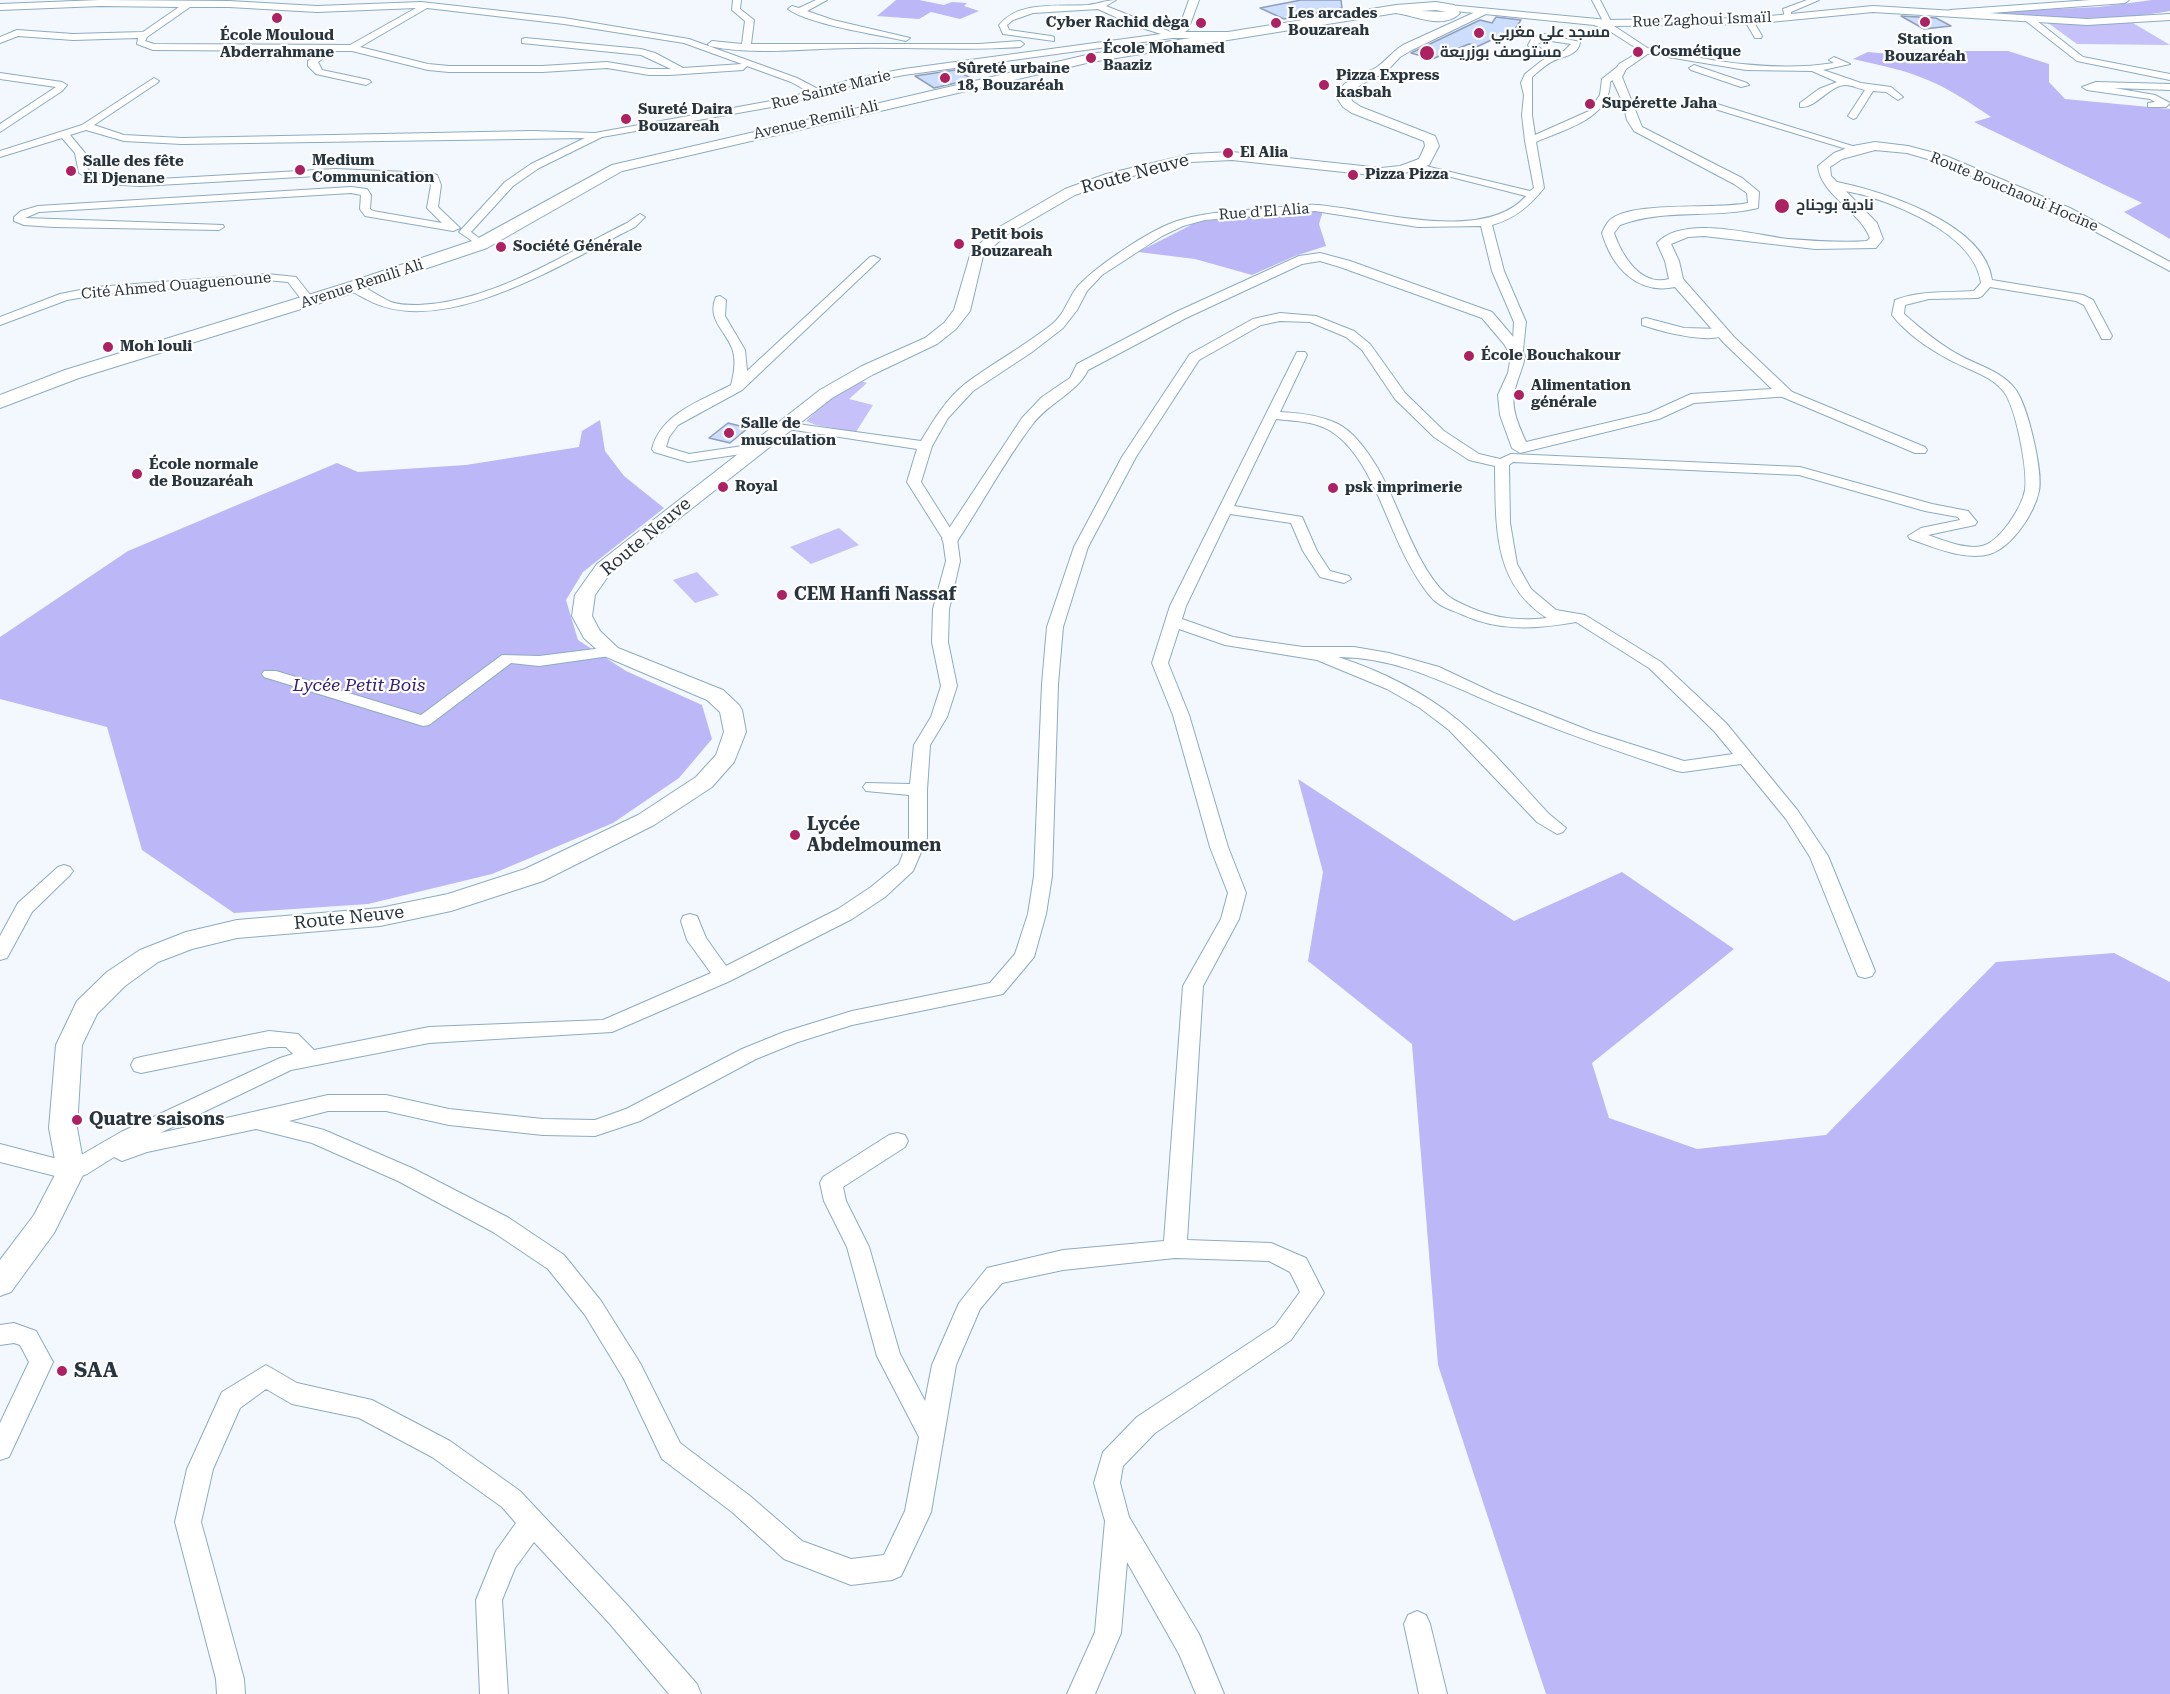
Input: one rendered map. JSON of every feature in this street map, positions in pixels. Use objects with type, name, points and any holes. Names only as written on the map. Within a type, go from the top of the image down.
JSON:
[{"type":"main road","name":"Avenue Remili Ali","points":[[0,402],[72,374],[309,301],[481,244],[594,178],[627,165],[1091,58],[1250,34],[1402,3],[1447,16]]},
{"type":"main road","points":[[1413,166],[1424,162],[1432,146],[1430,140],[1361,113],[1347,105],[1343,98],[1344,92],[1350,85],[1384,68],[1399,53],[1447,16],[1478,11]]},
{"type":"main road","name":"Route Neuve","points":[[71,1171],[63,1128],[69,1045],[86,1008],[116,979],[149,956],[186,941],[237,929],[380,917],[451,902],[534,875],[580,854],[655,815],[704,782],[726,757],[735,732],[731,710],[716,695],[611,652],[591,634],[582,616],[585,595],[604,568],[826,394],[868,370],[931,340],[950,326],[962,311],[976,255],[1001,232],[1070,192],[1111,177],[1191,158],[1232,156],[1360,171],[1402,170],[1413,166]]},
{"type":"main road","points":[[0,1283],[44,1224],[71,1171]]},
{"type":"street","points":[[11,0],[29,7]]},
{"type":"street","points":[[737,0],[736,10],[750,20],[745,42],[749,48]]},
{"type":"street","points":[[823,0],[795,10],[831,22],[903,37],[920,46]]},
{"type":"street","points":[[1077,47],[1051,39],[1006,32],[1003,25],[1008,18],[1024,12],[1099,6],[1112,0]]},
{"type":"street","points":[[1099,6],[1136,24],[1172,35],[1183,30],[1194,0]]},
{"type":"street","points":[[1596,0],[1602,22],[1647,51],[1744,85]]},
{"type":"street","points":[[1788,16],[1786,11],[1813,0]]},
{"type":"street","points":[[1950,13],[2125,0]]},
{"type":"street","points":[[0,7],[101,1],[187,5],[205,2],[317,9],[397,7],[422,3],[749,48],[994,47],[1051,39]]},
{"type":"street","points":[[352,48],[422,3]]},
{"type":"street","points":[[0,40],[17,33],[73,37],[144,35],[187,5]]},
{"type":"street","name":"Rue Zaghoui Ismaïl","points":[[1447,16],[1478,11],[1602,22],[1749,21],[1873,9],[2087,22],[2170,17]]},
{"type":"street","points":[[2029,19],[2080,59],[2170,78]]},
{"type":"street","points":[[1749,21],[1758,36]]},
{"type":"street","name":"Rue Sainte Marie","points":[[465,232],[508,184],[535,166],[599,135],[748,110],[819,93],[857,81],[904,72],[1172,35],[1250,34]]},
{"type":"street","points":[[144,35],[140,42],[153,47],[352,48],[428,67],[449,69],[543,69],[607,65],[649,72],[757,66]]},
{"type":"street","points":[[525,41],[641,52],[681,71]]},
{"type":"street","points":[[686,41],[794,80],[819,93]]},
{"type":"street","points":[[331,48],[313,61],[313,66],[319,72],[366,82]]},
{"type":"street","points":[[1530,141],[1592,113],[1605,95],[1605,81],[1647,51],[1749,67],[1811,69],[1845,64],[1834,60]]},
{"type":"street","points":[[1413,166],[1533,195],[1539,188],[1530,141],[1527,115],[1529,95],[1526,83],[1528,76],[1550,59]]},
{"type":"street","points":[[1620,69],[1616,78],[1628,101],[1630,118],[1638,129],[1738,181],[1754,192],[1756,199],[1754,205],[1742,209],[1668,210],[1637,213],[1615,222],[1608,233],[1613,251],[1626,267],[1641,280],[1653,285],[1667,285],[1676,279]]},
{"type":"street","points":[[1811,69],[1870,89],[1888,89],[1898,97]]},
{"type":"street","points":[[0,76],[62,85],[0,129]]},
{"type":"street","points":[[85,127],[154,81]]},
{"type":"street","points":[[1803,105],[1822,91],[1844,82]]},
{"type":"street","points":[[2151,105],[2165,103],[2152,97],[2087,87],[2096,85],[2170,87]]},
{"type":"street","points":[[1853,116],[1870,89]]},
{"type":"street","points":[[1698,101],[1857,149]]},
{"type":"street","points":[[0,113],[18,115]]},
{"type":"street","points":[[0,153],[65,135],[75,129],[85,127],[124,138],[212,142],[305,141],[472,133],[599,135]]},
{"type":"street","points":[[65,135],[80,153],[83,171],[91,177],[110,182],[141,183],[335,172],[427,175],[433,177],[436,185],[432,208],[453,228]]},
{"type":"street","name":"Route Bouchaoui Hocine","points":[[1832,184],[1825,177],[1824,166],[1838,156],[1857,149],[1875,146],[1908,150],[1942,159],[2066,211],[2168,266]]},
{"type":"street","points":[[1832,184],[1872,226],[1876,239],[1871,244],[1821,245],[1717,233],[1680,234],[1670,237],[1664,243],[1672,261],[1676,279],[1722,333],[1785,393],[1920,450]]},
{"type":"street","points":[[0,1153],[71,1171],[147,1144],[257,1121],[327,1103],[386,1103],[449,1117],[543,1127],[595,1128],[633,1115],[749,1054],[791,1037],[852,1018],[996,989],[1024,957],[1037,914],[1043,876],[1050,684],[1055,627],[1081,548],[1129,457],[1194,357],[1257,322],[1280,317],[1312,319],[1350,334],[1366,347],[1400,396],[1439,434],[1474,457],[1800,471],[1930,508],[1963,514],[1970,522],[1926,531],[1915,536],[1946,546],[1984,551],[1997,546],[2020,517],[2032,489],[2026,435],[2020,407],[2010,390],[1989,372],[1947,352],[1898,315],[1899,303],[1912,298],[1978,294],[1987,283],[1984,266],[1963,243],[1938,224],[1872,192],[1832,184]]},
{"type":"street","points":[[219,227],[54,224],[24,222],[18,219],[25,213],[38,208],[351,190],[363,191],[365,209],[369,214],[453,228],[465,232],[481,244]]},
{"type":"street","name":"Rue d'El Alia","points":[[950,540],[914,482],[925,446],[942,416],[968,388],[1028,349],[1059,325],[1071,310],[1082,289],[1098,273],[1148,240],[1179,224],[1204,217],[1316,208],[1418,224],[1486,223],[1501,219],[1525,204],[1533,195]]},
{"type":"street","points":[[353,287],[396,307],[440,306],[465,300],[516,283],[564,261],[598,240],[631,225],[640,217]]},
{"type":"street","points":[[1486,223],[1498,270],[1520,322],[1515,373],[1506,395],[1511,457],[1503,523],[1510,564],[1525,591],[1551,614],[1580,618],[1655,665],[1720,727],[1792,815],[1819,856],[1865,970]]},
{"type":"street","points":[[71,1171],[129,1138],[286,1063],[429,1035],[605,1027],[723,976],[845,914],[878,892],[907,867],[918,838],[918,790],[922,745],[939,717],[949,686],[940,642],[941,609],[953,561],[950,540],[1027,421],[1047,400],[1076,380],[1082,367],[1181,315],[1299,260],[1320,257],[1487,315],[1510,342],[1518,356]]},
{"type":"street","points":[[756,448],[688,458],[659,449],[662,437],[673,422],[737,387],[874,259]]},
{"type":"street","name":"Cité Ahmed Ouaguenoune","points":[[0,321],[64,297],[96,291],[267,277],[292,279],[309,301]]},
{"type":"street","points":[[1987,283],[2079,298],[2089,303],[2106,336]]},
{"type":"street","points":[[720,300],[718,316],[739,350],[741,370],[737,387]]},
{"type":"street","points":[[1646,322],[1689,334],[1722,333]]},
{"type":"street","points":[[1175,1249],[1193,986],[1230,919],[1237,893],[1219,847],[1181,715],[1160,663],[1178,606],[1301,355]]},
{"type":"street","points":[[1511,457],[1654,416],[1691,399],[1785,393]]},
{"type":"street","points":[[1271,415],[1305,418],[1327,424],[1342,432],[1376,477],[1410,549],[1442,599],[1494,623],[1523,626],[1580,618]]},
{"type":"street","points":[[788,425],[925,446]]},
{"type":"street","points":[[1225,509],[1297,520],[1310,551],[1325,574],[1344,579]]},
{"type":"street","points":[[1173,621],[1206,635],[1232,642],[1324,657],[1369,675],[1422,703],[1454,726],[1543,818],[1557,828]]},
{"type":"street","points":[[270,674],[423,721],[508,658],[539,661],[611,652]]},
{"type":"street","points":[[1302,652],[1354,652],[1389,658],[1433,670],[1488,696],[1587,736],[1683,767],[1746,758]]},
{"type":"street","points":[[872,788],[918,790]]},
{"type":"street","points":[[0,953],[25,908],[64,872]]},
{"type":"street","points":[[690,921],[697,940],[723,976]]},
{"type":"street","points":[[141,1065],[269,1039],[291,1039],[309,1057]]},
{"type":"street","points":[[257,1121],[316,1136],[406,1175],[501,1225],[556,1262],[593,1308],[632,1371],[670,1451],[741,1504],[794,1550],[851,1572],[892,1567],[918,1512],[944,1365],[971,1303],[995,1275],[1063,1260],[1175,1249],[1271,1252],[1298,1265],[1312,1293],[1283,1333],[1146,1425],[1112,1460],[1107,1483],[1118,1521],[1190,1644],[1210,1694]]},
{"type":"street","points":[[897,1141],[831,1184],[835,1201],[858,1247],[889,1356],[930,1434]]},
{"type":"street","points":[[0,1335],[14,1333],[28,1338],[40,1362],[0,1449]]},
{"type":"street","points":[[231,1694],[230,1679],[188,1522],[200,1469],[231,1400],[266,1376],[292,1393],[363,1408],[441,1449],[511,1499],[687,1694]]},
{"type":"street","points":[[494,1694],[489,1600],[505,1560],[533,1521]]},
{"type":"street","points":[[1082,1694],[1108,1634],[1118,1521]]},
{"type":"street","points":[[1417,1624],[1433,1694]]},
{"type":"shaded area","points":[[2048,23],[2133,23],[2170,45],[2077,44]]},
{"type":"shaded area","points":[[858,380],[867,383],[849,399],[873,405],[856,432],[806,421],[832,396]]},
{"type":"shaded area","points":[[839,528],[859,545],[811,564],[790,547]]},
{"type":"shaded area","points":[[697,572],[719,595],[695,603],[673,580]]},
{"type":"green space","points":[[896,0],[919,0],[944,5],[952,2],[967,3],[964,6],[979,11],[960,19],[931,12],[919,19],[877,16]]},
{"type":"green space","points":[[2170,0],[2170,11],[2101,18],[1984,12],[2099,7]]},
{"type":"green space","points":[[1950,51],[2008,51],[2049,64],[2049,82],[2065,99],[2170,109],[2170,239],[2124,212],[2142,203],[1974,122],[1991,117],[1954,93],[1912,74],[1853,59],[1868,52],[1920,57]]},
{"type":"green space","points":[[1288,211],[1323,211],[1319,224],[1326,246],[1295,256],[1252,275],[1195,259],[1138,252],[1197,222]]},
{"type":"green space","name":"Lycée Petit Bois","points":[[600,420],[605,451],[624,476],[664,508],[583,572],[566,600],[578,640],[626,671],[702,705],[712,739],[679,778],[613,823],[492,874],[368,904],[234,913],[142,850],[107,727],[0,699],[0,637],[128,551],[337,463],[358,472],[466,465],[579,447],[582,431]]},
{"type":"green space","points":[[1298,779],[1514,921],[1622,872],[1734,949],[1592,1063],[1609,1118],[1697,1149],[1826,1135],[1996,962],[2114,953],[2170,982],[2170,1694],[1546,1694],[1438,1365],[1412,1044],[1308,961],[1323,872]]},
{"type":"building","points":[[1301,0],[1341,0],[1342,8],[1284,19],[1260,8]]},
{"type":"building","name":"Station Bouzaréah","points":[[1901,16],[1936,18],[1951,26],[1924,29]]},
{"type":"building","points":[[1496,17],[1521,20],[1515,29],[1472,49],[1475,45],[1469,44],[1432,59],[1411,53],[1480,20],[1492,23]]},
{"type":"building","points":[[955,70],[973,79],[934,88],[915,76]]},
{"type":"building","name":"Salle de musculation","points":[[728,423],[748,428],[730,443],[709,438]]},
{"type":"place","name":"École Mouloud Abderrahmane","points":[[277,18]]},
{"type":"place","name":"Station Bouzaréah","points":[[1925,22]]},
{"type":"place","name":"Cyber Rachid dèga","points":[[1201,23]]},
{"type":"place","name":"Les arcades Bouzareah","points":[[1276,23]]},
{"type":"place","name":"مسجد علي مغربي","points":[[1479,33]]},
{"type":"place","name":"Cosmétique","points":[[1638,52]]},
{"type":"place","name":"مستوصف بوزريعة","points":[[1427,53]]},
{"type":"place","name":"École Mohamed Baaziz","points":[[1091,58]]},
{"type":"place","name":"Sûreté urbaine 18, Bouzaréah","points":[[945,78]]},
{"type":"place","name":"Pizza Express kasbah","points":[[1324,85]]},
{"type":"place","name":"Supérette Jaha","points":[[1590,104]]},
{"type":"place","name":"Sureté Daira Bouzareah","points":[[626,119]]},
{"type":"place","name":"El Alia","points":[[1228,153]]},
{"type":"place","name":"Medium Communication","points":[[300,170]]},
{"type":"place","name":"Salle des fête El Djenane","points":[[71,171]]},
{"type":"place","name":"Pizza Pizza","points":[[1353,175]]},
{"type":"place","name":"نادية بوجناح","points":[[1782,206]]},
{"type":"place","name":"Petit bois Bouzareah","points":[[959,244]]},
{"type":"place","name":"Société Générale","points":[[501,247]]},
{"type":"place","name":"Moh louli","points":[[108,347]]},
{"type":"place","name":"École Bouchakour","points":[[1469,356]]},
{"type":"place","name":"Alimentation générale","points":[[1519,395]]},
{"type":"place","name":"Salle de musculation","points":[[729,433]]},
{"type":"place","name":"École normale de Bouzaréah","points":[[137,474]]},
{"type":"place","name":"Royal","points":[[723,487]]},
{"type":"place","name":"psk imprimerie","points":[[1333,488]]},
{"type":"place","name":"CEM Hanfi Nassaf","points":[[782,595]]},
{"type":"place","name":"Lycée Abdelmoumen","points":[[795,835]]},
{"type":"place","name":"Quatre saisons","points":[[77,1120]]},
{"type":"place","name":"SAA","points":[[62,1371]]}]
